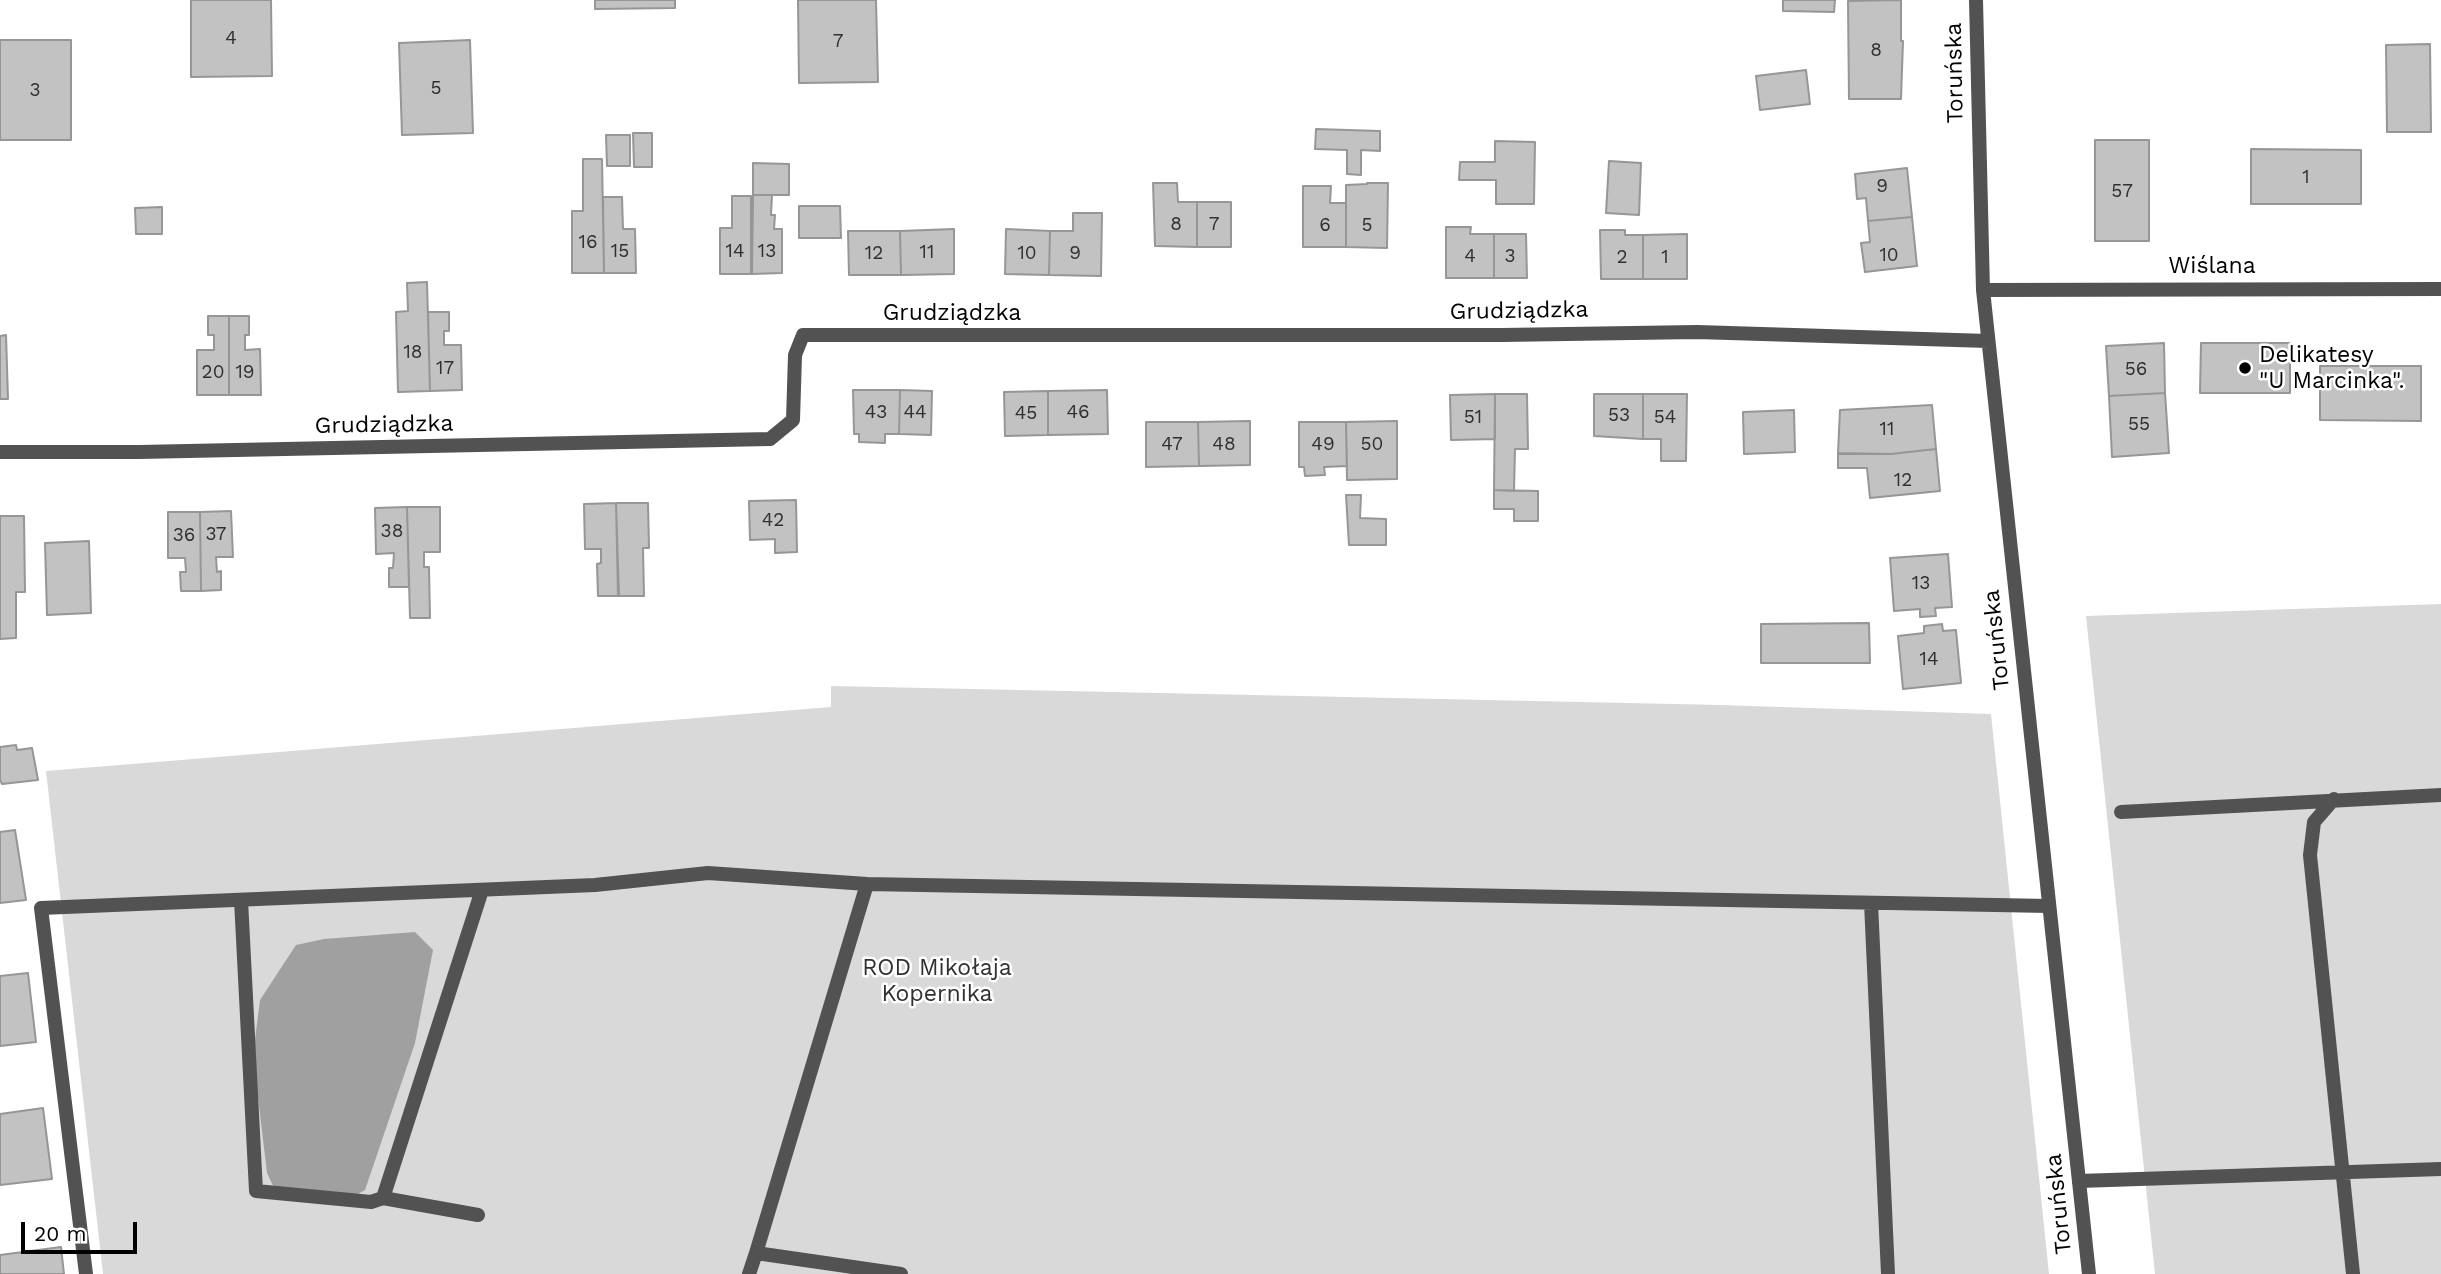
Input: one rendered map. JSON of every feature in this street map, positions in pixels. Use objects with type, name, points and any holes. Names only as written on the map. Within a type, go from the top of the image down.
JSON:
[{"type":"street","name":"Toruńska","points":[[1976,0],[1983,290],[2089,1274]]},
{"type":"street","name":"Wiślana","points":[[1983,290],[2441,289]]},
{"type":"street","name":"Grudziądzka","points":[[0,452],[139,453],[770,439],[793,420],[795,355],[803,335],[1502,335],[1697,332],[1988,341]]},
{"type":"street","points":[[2121,812],[2441,795]]},
{"type":"street","points":[[2334,799],[2314,822],[2310,855],[2353,1274]]},
{"type":"street","points":[[86,1274],[41,908],[595,885],[708,873],[867,884],[2049,906]]},
{"type":"street","points":[[749,1274],[867,884]]},
{"type":"street","points":[[383,1198],[482,890]]},
{"type":"street","points":[[241,900],[256,1191],[371,1202],[383,1198],[478,1216]]},
{"type":"street","points":[[1871,903],[1888,1274]]},
{"type":"street","points":[[2079,1181],[2441,1169]]},
{"type":"street","points":[[756,1253],[901,1274]]},
{"type":"green space","points":[[2441,604],[2441,1274],[2155,1274],[2086,616]]},
{"type":"green space","name":"ROD Mikołaja Kopernika","points":[[831,686],[1721,705],[1991,714],[2049,1274],[103,1274],[46,771],[831,707]]},
{"type":"shaded area","points":[[415,932],[433,950],[415,1043],[365,1190],[349,1199],[277,1194],[267,1173],[253,1055],[260,1000],[296,945],[324,939]]},
{"type":"building","points":[[191,0],[271,0],[272,76],[191,77]]},
{"type":"building","points":[[595,0],[675,0],[675,8],[595,9]]},
{"type":"building","points":[[798,0],[876,0],[878,82],[799,83]]},
{"type":"building","points":[[1783,0],[1835,0],[1834,12],[1783,11]]},
{"type":"building","points":[[1901,0],[1901,99],[1849,99],[1848,1]]},
{"type":"building","points":[[0,40],[71,40],[71,140],[0,140]]},
{"type":"building","points":[[470,40],[473,133],[402,135],[399,43]]},
{"type":"building","points":[[2430,44],[2431,132],[2387,132],[2386,45]]},
{"type":"building","points":[[1806,70],[1810,104],[1760,110],[1756,76]]},
{"type":"building","points":[[1316,129],[1380,131],[1380,151],[1361,150],[1361,175],[1347,174],[1347,150],[1315,149]]},
{"type":"building","points":[[633,133],[652,133],[652,167],[634,167]]},
{"type":"building","points":[[606,135],[630,135],[630,166],[607,166]]},
{"type":"building","points":[[2095,140],[2149,140],[2149,241],[2095,241]]},
{"type":"building","points":[[1495,141],[1535,142],[1534,204],[1496,204],[1496,180],[1459,180],[1460,162],[1495,162]]},
{"type":"building","points":[[2251,149],[2361,150],[2361,204],[2251,204]]},
{"type":"building","points":[[583,159],[602,159],[604,273],[572,273],[572,211],[583,211]]},
{"type":"building","points":[[1609,161],[1641,163],[1639,215],[1606,213]]},
{"type":"building","points":[[753,163],[789,164],[789,195],[753,195]]},
{"type":"building","points":[[1907,168],[1912,217],[1868,221],[1866,198],[1857,199],[1855,174]]},
{"type":"building","points":[[1153,183],[1177,183],[1178,202],[1197,202],[1197,247],[1155,246]]},
{"type":"building","points":[[1388,183],[1387,248],[1346,247],[1346,185]]},
{"type":"building","points":[[1303,186],[1331,186],[1330,203],[1346,203],[1346,247],[1303,247]]},
{"type":"building","points":[[753,195],[772,195],[771,215],[775,215],[774,229],[782,229],[782,273],[752,274]]},
{"type":"building","points":[[732,196],[751,196],[751,274],[720,274],[720,228],[732,228]]},
{"type":"building","points":[[603,197],[622,197],[623,229],[635,229],[636,273],[604,273]]},
{"type":"building","points":[[1197,202],[1231,202],[1231,247],[1197,247]]},
{"type":"building","points":[[799,206],[840,206],[841,238],[799,238]]},
{"type":"building","points":[[162,207],[162,234],[136,234],[135,208]]},
{"type":"building","points":[[1073,213],[1102,213],[1101,276],[1049,275],[1050,231],[1073,231]]},
{"type":"building","points":[[1912,217],[1917,266],[1865,272],[1861,243],[1870,242],[1868,221]]},
{"type":"building","points":[[1446,227],[1471,227],[1470,234],[1494,234],[1494,278],[1446,278]]},
{"type":"building","points":[[954,229],[954,274],[901,275],[900,231]]},
{"type":"building","points":[[1006,229],[1050,231],[1049,275],[1005,274]]},
{"type":"building","points":[[1600,230],[1625,230],[1625,235],[1643,235],[1643,279],[1601,279]]},
{"type":"building","points":[[848,231],[900,231],[901,275],[849,275]]},
{"type":"building","points":[[1494,234],[1526,234],[1527,278],[1494,278]]},
{"type":"building","points":[[1687,234],[1687,279],[1643,279],[1643,235]]},
{"type":"building","points":[[427,282],[430,391],[398,392],[396,312],[408,311],[407,283]]},
{"type":"building","points":[[428,312],[449,312],[449,331],[444,331],[444,345],[461,345],[462,390],[430,391]]},
{"type":"building","points":[[208,316],[229,316],[229,395],[197,395],[197,350],[214,350],[214,335],[208,335]]},
{"type":"building","points":[[229,316],[249,316],[249,335],[245,335],[245,350],[260,349],[261,395],[229,395]]},
{"type":"building","points":[[6,335],[8,399],[0,399],[0,336]]},
{"type":"building","points":[[2164,343],[2165,393],[2109,396],[2106,346]]},
{"type":"building","name":"Delikatesy \"U Marcinka\".","points":[[2201,343],[2290,343],[2290,393],[2200,393]]},
{"type":"building","points":[[2320,366],[2421,366],[2421,421],[2320,420]]},
{"type":"building","points":[[853,390],[900,390],[899,434],[885,434],[885,443],[859,442],[859,434],[854,434]]},
{"type":"building","points":[[900,390],[932,391],[931,435],[899,434]]},
{"type":"building","points":[[1107,390],[1108,434],[1048,435],[1048,391]]},
{"type":"building","points":[[1048,391],[1048,435],[1005,436],[1004,392]]},
{"type":"building","points":[[2165,393],[2169,453],[2112,457],[2109,396]]},
{"type":"building","points":[[1495,394],[1495,439],[1451,440],[1450,395]]},
{"type":"building","points":[[1495,394],[1527,394],[1528,449],[1515,449],[1514,491],[1494,490]]},
{"type":"building","points":[[1594,394],[1643,394],[1643,439],[1594,436]]},
{"type":"building","points":[[1643,394],[1687,394],[1686,461],[1661,461],[1661,439],[1643,439]]},
{"type":"building","points":[[1932,405],[1936,449],[1891,454],[1838,453],[1840,410]]},
{"type":"building","points":[[1794,410],[1795,452],[1744,454],[1743,412]]},
{"type":"building","points":[[1250,421],[1250,465],[1199,466],[1198,422]]},
{"type":"building","points":[[1397,421],[1397,479],[1347,480],[1346,422]]},
{"type":"building","points":[[1146,422],[1198,422],[1199,466],[1146,467]]},
{"type":"building","points":[[1299,422],[1346,422],[1347,466],[1324,467],[1325,475],[1305,476],[1304,467],[1299,467]]},
{"type":"building","points":[[1936,449],[1940,491],[1870,498],[1867,468],[1838,468],[1838,454],[1891,454]]},
{"type":"building","points":[[1494,490],[1538,491],[1538,521],[1514,521],[1514,509],[1494,509]]},
{"type":"building","points":[[1346,495],[1361,495],[1360,518],[1386,519],[1386,545],[1349,545]]},
{"type":"building","points":[[796,500],[797,552],[775,553],[775,539],[750,540],[749,501]]},
{"type":"building","points":[[616,503],[618,596],[598,596],[597,564],[601,563],[601,549],[585,549],[584,504]]},
{"type":"building","points":[[616,503],[648,503],[649,548],[643,548],[644,596],[619,596]]},
{"type":"building","points":[[407,507],[409,587],[389,587],[389,568],[393,568],[394,553],[376,554],[375,508]]},
{"type":"building","points":[[407,507],[440,507],[440,552],[424,552],[424,567],[429,567],[430,618],[410,618]]},
{"type":"building","points":[[231,511],[233,557],[216,557],[217,572],[221,571],[221,590],[201,591],[200,512]]},
{"type":"building","points":[[168,512],[200,512],[201,591],[181,591],[180,572],[186,572],[185,558],[168,558]]},
{"type":"building","points":[[0,516],[24,516],[25,592],[16,592],[16,638],[0,639]]},
{"type":"building","points":[[89,541],[91,613],[47,615],[45,543]]},
{"type":"building","points":[[1948,554],[1952,607],[1935,608],[1936,616],[1920,617],[1920,609],[1894,611],[1890,558]]},
{"type":"building","points":[[1869,623],[1870,663],[1761,663],[1761,624]]},
{"type":"building","points":[[1942,624],[1943,631],[1956,630],[1961,683],[1903,689],[1898,636],[1924,633],[1924,626]]},
{"type":"building","points":[[16,745],[17,750],[32,748],[38,780],[2,784],[0,747]]},
{"type":"building","points":[[15,830],[26,900],[0,903],[0,832]]},
{"type":"building","points":[[28,973],[36,1042],[0,1046],[0,976]]},
{"type":"building","points":[[43,1108],[52,1179],[0,1185],[0,1114]]},
{"type":"building","points":[[61,1247],[64,1274],[0,1274],[0,1255]]},
{"type":"place","name":"Delikatesy \"U Marcinka\".","points":[[2245,368]]}]
